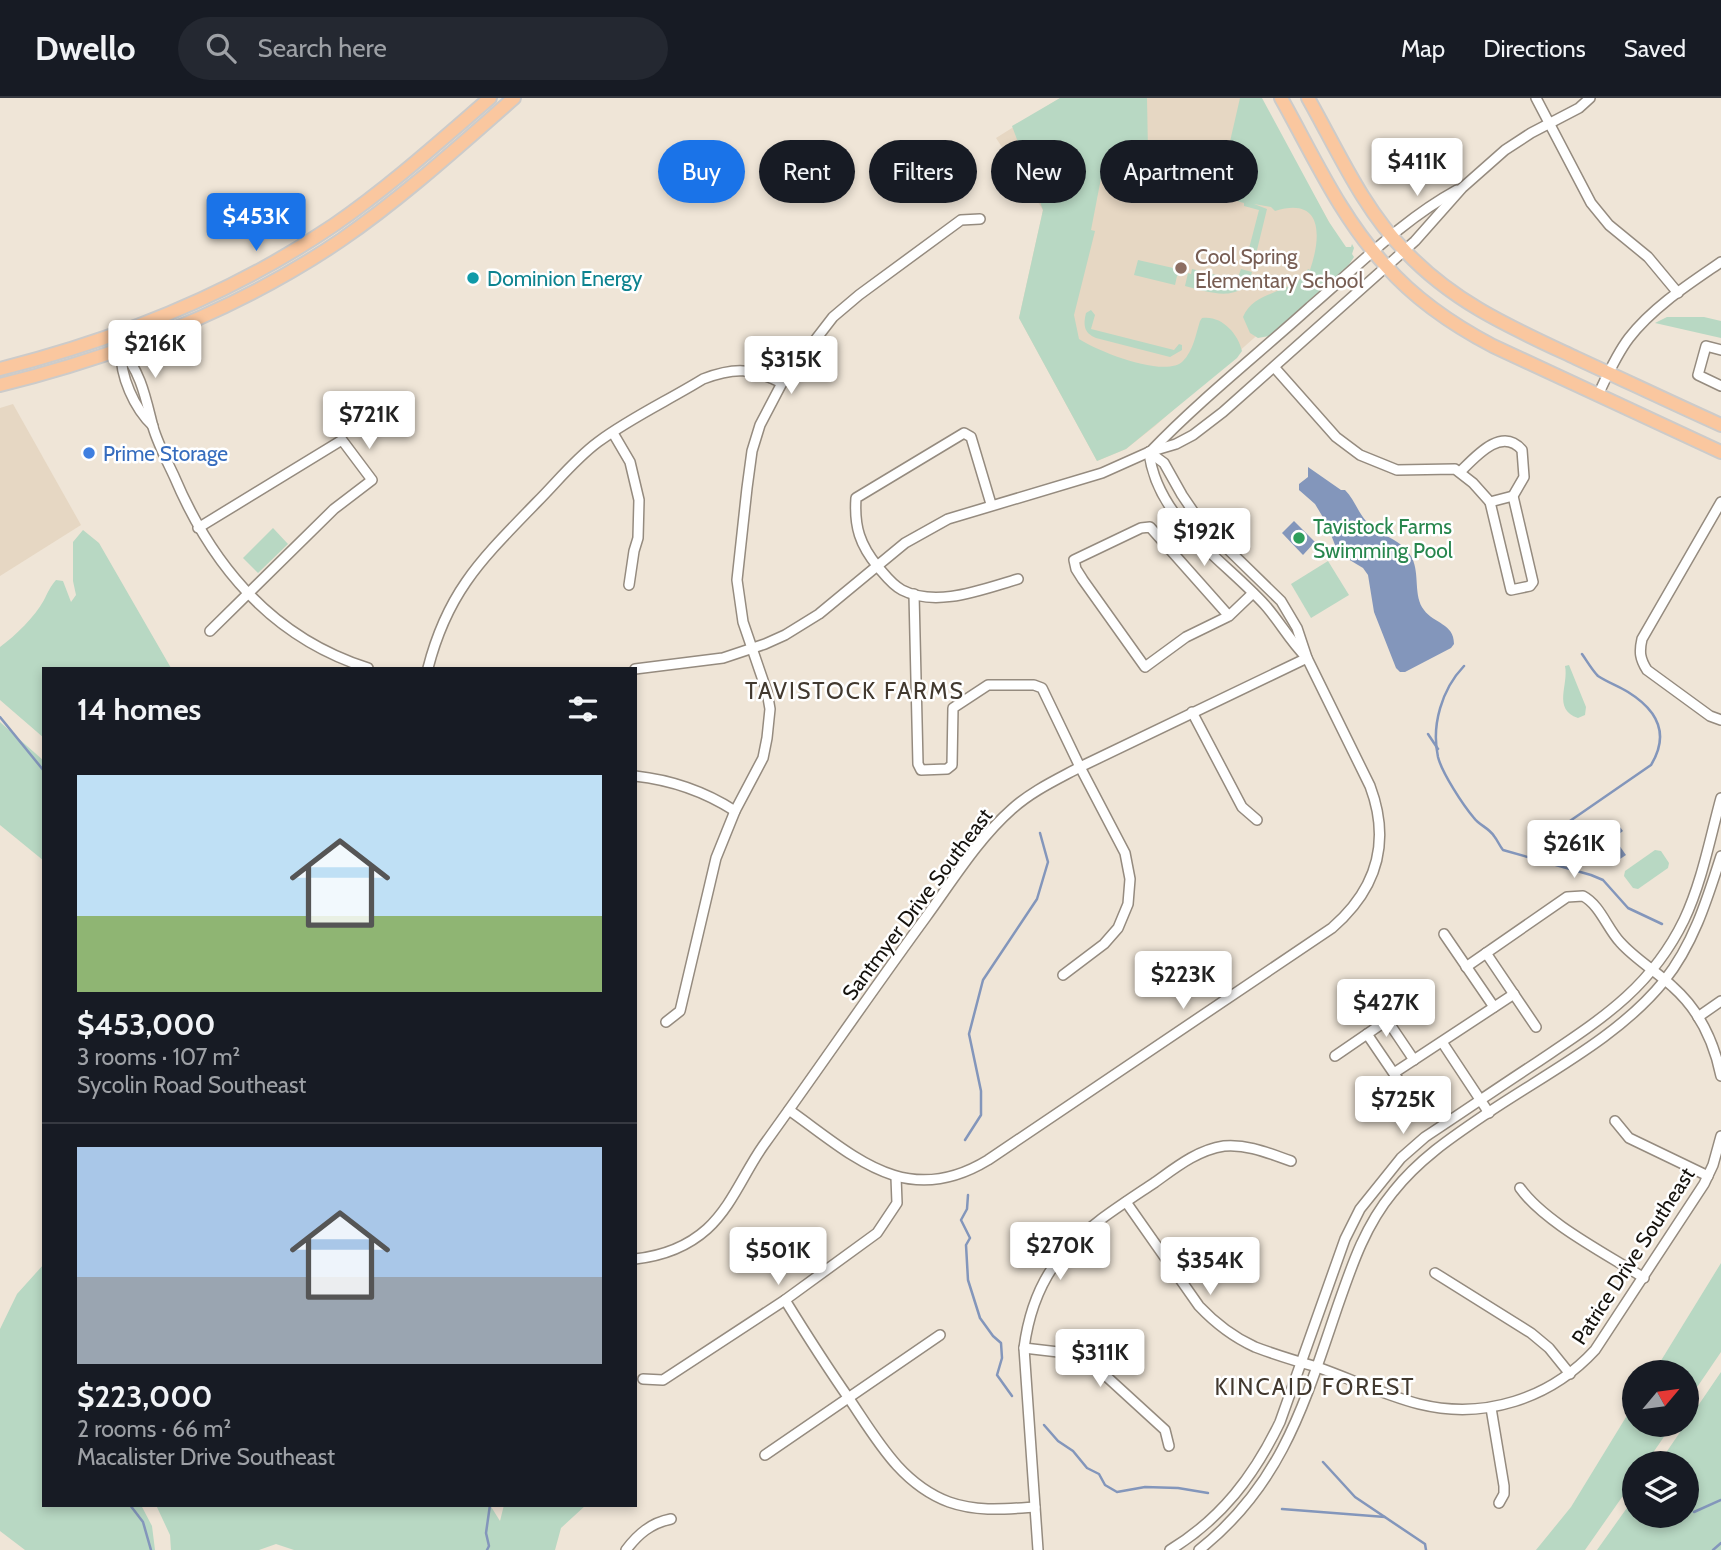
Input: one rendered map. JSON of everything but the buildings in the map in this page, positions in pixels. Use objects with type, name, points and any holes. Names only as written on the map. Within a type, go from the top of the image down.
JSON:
[{"type":"main road","points":[[0,369],[133,330],[210,297],[260,270],[354,211],[490,98]]},
{"type":"main road","points":[[0,385],[78,364],[174,330],[299,267],[401,194],[514,98]]},
{"type":"main road","points":[[1281,98],[1343,209],[1385,266],[1421,299],[1464,331],[1721,452]]},
{"type":"main road","points":[[1308,98],[1363,195],[1392,237],[1450,291],[1488,316],[1721,425]]},
{"type":"street","points":[[1536,98],[1584,191],[1599,213],[1648,257],[1678,293]]},
{"type":"street","points":[[637,670],[697,663],[752,649],[785,635],[810,620],[905,543],[948,519],[1102,473],[1193,435],[1415,241],[1462,188],[1510,145],[1579,108],[1590,98]]},
{"type":"street","points":[[1149,452],[1190,412],[1374,252],[1438,201],[1462,188]]},
{"type":"street","points":[[666,1022],[680,1012],[716,858],[735,811],[764,758],[768,727],[767,692],[738,597],[740,551],[752,451],[760,425],[782,383],[833,317],[961,220],[980,219]]},
{"type":"street","points":[[1598,395],[1632,335],[1657,310],[1721,262]]},
{"type":"street","points":[[1721,350],[1706,346],[1698,375],[1721,386]]},
{"type":"street","points":[[121,349],[121,366],[138,407],[153,426],[198,528],[226,569],[248,594],[297,634],[343,659],[366,667]]},
{"type":"street","points":[[1274,367],[1336,437],[1369,460],[1398,470],[1448,468],[1460,472],[1490,502],[1511,590],[1530,586],[1533,582],[1513,496]]},
{"type":"street","points":[[428,667],[434,645],[460,588],[483,559],[578,459],[613,433],[703,379],[722,372],[739,370],[758,372],[782,383]]},
{"type":"street","points":[[613,433],[630,462],[639,500],[638,538],[629,585]]},
{"type":"street","points":[[991,504],[971,437],[964,433],[856,498],[855,510],[860,540],[890,581],[901,590],[938,598],[1018,579]]},
{"type":"street","points":[[198,528],[342,440],[372,480],[334,509],[210,631]]},
{"type":"street","points":[[1460,472],[1495,443],[1501,440],[1513,441],[1522,450],[1525,461],[1522,482],[1513,496],[1490,502]]},
{"type":"street","points":[[1149,452],[1152,469],[1176,515],[1191,535],[1253,593],[1307,658]]},
{"type":"street","points":[[789,1110],[868,1165],[896,1177],[912,1180],[933,1179],[965,1171],[980,1165],[1332,928],[1356,905],[1371,880],[1378,854],[1379,817],[1370,786],[1307,658],[1297,628],[1281,601],[1201,523],[1164,463],[1149,452]]},
{"type":"street","points":[[1721,502],[1642,639],[1639,651],[1647,670],[1710,716],[1721,720]]},
{"type":"street","points":[[1229,616],[1180,563],[1171,548],[1153,529],[1145,526],[1074,560],[1083,580],[1145,667],[1186,637],[1229,616],[1253,593]]},
{"type":"street","points":[[1171,548],[1191,535]]},
{"type":"street","points":[[914,594],[918,764],[921,770],[947,768],[952,765],[953,708],[988,685],[1034,685],[1042,688],[1125,853],[1129,866],[1130,892],[1123,917],[1110,938],[1063,975]]},
{"type":"street","name":"Santmyer Drive Southeast","points":[[637,1259],[678,1248],[708,1228],[729,1203],[757,1155],[898,955],[988,833],[1028,796],[1080,767],[1307,658]]},
{"type":"street","points":[[1192,712],[1242,807],[1257,820]]},
{"type":"street","points":[[637,776],[689,788],[713,797],[735,811]]},
{"type":"street","points":[[1170,1550],[1205,1527],[1229,1504],[1266,1450],[1280,1422],[1345,1239],[1360,1209],[1401,1158],[1425,1137],[1611,1013],[1633,993],[1670,946],[1684,919],[1721,798]]},
{"type":"street","points":[[1199,1550],[1229,1524],[1274,1468],[1295,1427],[1357,1249],[1382,1205],[1415,1166],[1443,1143],[1622,1023],[1665,981],[1692,937],[1721,856]]},
{"type":"street","points":[[1466,967],[1567,897],[1578,895],[1588,899],[1621,943],[1682,995],[1711,1041],[1721,1076]]},
{"type":"street","points":[[1444,934],[1494,1007]]},
{"type":"street","points":[[1486,953],[1536,1027]]},
{"type":"street","points":[[1394,1073],[1514,994]]},
{"type":"street","points":[[1335,1056],[1421,997]]},
{"type":"street","points":[[1698,1017],[1721,1001]]},
{"type":"street","points":[[1387,1020],[1414,1060]]},
{"type":"street","points":[[1367,1034],[1416,1106]]},
{"type":"street","points":[[1442,1042],[1489,1113]]},
{"type":"street","points":[[1615,1121],[1629,1138],[1708,1176]]},
{"type":"street","name":"Patrice Drive Southeast","points":[[1126,1202],[1188,1293],[1211,1319],[1240,1340],[1255,1348],[1317,1367],[1418,1404],[1454,1409],[1490,1408],[1530,1397],[1570,1374],[1603,1341],[1708,1176],[1721,1136]]},
{"type":"street","points":[[1038,1550],[1024,1348],[1036,1298],[1054,1264],[1080,1235],[1190,1158],[1212,1149],[1242,1146],[1291,1161]]},
{"type":"street","points":[[643,1379],[663,1380],[785,1300],[877,1233],[897,1203],[896,1177]]},
{"type":"street","points":[[1520,1188],[1530,1202],[1548,1216],[1644,1278]]},
{"type":"street","points":[[1435,1273],[1531,1333],[1549,1348],[1570,1374]]},
{"type":"street","points":[[785,1300],[897,1467],[910,1479],[934,1495],[964,1506],[980,1509],[1034,1507]]},
{"type":"street","points":[[765,1455],[940,1335]]},
{"type":"street","points":[[1024,1348],[1067,1353],[1095,1366],[1165,1430],[1169,1446]]},
{"type":"street","points":[[1490,1408],[1504,1486],[1504,1494],[1499,1503]]},
{"type":"street","points":[[626,1550],[640,1533],[657,1522],[671,1520]]},
{"type":"shaded area","name":"Cool Spring Elementary School","points":[[1060,98],[1259,98],[1346,252],[1316,283],[1155,426],[1126,449],[1097,461],[1019,318],[1043,210],[1038,203],[1086,203],[1086,140],[996,138]]},
{"type":"shaded area","points":[[13,404],[81,525],[0,576],[0,408]]},
{"type":"green space","points":[[1060,98],[1147,98],[1148,140],[1100,140],[1100,183],[1091,230],[1095,231],[1074,315],[1079,339],[1131,361],[1162,367],[1174,366],[1183,361],[1189,352],[1202,318],[1209,318],[1222,322],[1233,332],[1242,351],[1237,358],[1126,449],[1097,461],[1019,318],[1043,210],[1040,203],[1086,203],[1086,140],[1017,140],[1012,126]]},
{"type":"green space","points":[[1240,98],[1262,98],[1329,222],[1346,247],[1351,247],[1352,244],[1354,248],[1354,257],[1348,266],[1269,336],[1258,338],[1250,333],[1243,317],[1256,301],[1293,284],[1310,270],[1317,233],[1311,215],[1303,209],[1275,211],[1271,207],[1254,204],[1267,209],[1257,250],[1245,264],[1259,210],[1244,206],[1244,203],[1258,203],[1258,140],[1230,140]]},
{"type":"green space","points":[[1138,260],[1182,270],[1183,273],[1177,276],[1175,285],[1134,275]]},
{"type":"green space","points":[[1192,269],[1237,280],[1241,269],[1252,272],[1241,289],[1224,294],[1185,286],[1188,273],[1191,274]]},
{"type":"green space","points":[[1091,310],[1095,315],[1091,329],[1174,350],[1179,344],[1182,345],[1182,350],[1170,357],[1096,338],[1089,334],[1085,325],[1086,313]]},
{"type":"green space","points":[[1667,317],[1704,317],[1721,321],[1721,338],[1655,323]]},
{"type":"green space","points":[[273,528],[288,544],[258,573],[243,558]]},
{"type":"green space","points":[[83,530],[99,543],[170,667],[42,667],[42,736],[0,700],[0,647],[30,620],[56,580],[63,581],[71,602],[76,595],[73,581],[73,542]]},
{"type":"green space","points":[[1328,561],[1349,595],[1311,618],[1291,584]]},
{"type":"green space","points":[[1569,665],[1586,707],[1585,715],[1578,718],[1570,714],[1564,703],[1565,666]]},
{"type":"green space","points":[[0,722],[42,759],[42,859],[0,825]]},
{"type":"green space","points":[[1655,850],[1661,851],[1669,863],[1668,868],[1638,889],[1633,888],[1624,876],[1625,871]]},
{"type":"green space","points":[[1721,1263],[1721,1352],[1699,1384],[1699,1360],[1661,1360]]},
{"type":"green space","points":[[42,1266],[42,1507],[142,1507],[152,1526],[155,1550],[25,1550],[0,1531],[0,1329],[17,1294]]},
{"type":"green space","points":[[1721,1372],[1721,1550],[1597,1550],[1622,1515],[1622,1528],[1699,1528],[1699,1451],[1667,1451],[1677,1437],[1699,1437],[1699,1404]]},
{"type":"green space","points":[[1622,1424],[1622,1437],[1664,1437],[1654,1451],[1622,1451],[1622,1497],[1585,1550],[1536,1550],[1571,1507]]},
{"type":"green space","points":[[157,1507],[491,1507],[500,1521],[504,1507],[584,1507],[561,1528],[555,1550],[294,1550],[276,1544],[259,1550],[171,1550],[170,1535]]},
{"type":"water","points":[[1308,467],[1341,490],[1345,490],[1366,521],[1408,551],[1416,571],[1417,592],[1421,604],[1428,615],[1451,632],[1454,644],[1451,648],[1405,672],[1396,668],[1374,612],[1368,575],[1363,568],[1338,553],[1327,524],[1315,504],[1299,490],[1299,484],[1308,477]]},
{"type":"water","name":"Tavistock Farms Swimming Pool","points":[[1294,521],[1315,542],[1303,555],[1282,533]]},
{"type":"water","points":[[1617,823],[1623,831],[1614,838],[1626,855],[1611,865],[1594,839]]},
{"type":"waterway","points":[[1533,857],[1532,850],[1538,843],[1651,765],[1660,743],[1658,724],[1646,707],[1628,692],[1598,676],[1582,654]]},
{"type":"waterway","points":[[1464,666],[1444,696],[1437,720],[1436,745],[1444,771],[1469,812],[1492,833],[1503,850],[1603,880],[1628,908],[1662,924]]},
{"type":"waterway","points":[[0,717],[42,769]]},
{"type":"waterway","points":[[1428,734],[1438,749]]},
{"type":"waterway","points":[[965,1140],[981,1115],[981,1091],[969,1034],[983,980],[1037,899],[1048,862],[1040,833]]},
{"type":"waterway","points":[[968,1195],[967,1209],[961,1220],[970,1238],[966,1245],[968,1280],[980,1318],[1001,1343],[1002,1358],[997,1375],[1012,1396]]},
{"type":"waterway","points":[[1044,1425],[1058,1441],[1073,1451],[1087,1468],[1099,1474],[1105,1485],[1117,1492],[1145,1487],[1178,1488],[1208,1493]]},
{"type":"waterway","points":[[1323,1462],[1355,1497],[1425,1544],[1426,1550]]},
{"type":"waterway","points":[[1699,1510],[1721,1500]]},
{"type":"waterway","points":[[132,1507],[143,1522],[151,1550]]},
{"type":"waterway","points":[[487,1550],[490,1507]]},
{"type":"waterway","points":[[1282,1509],[1385,1517]]},
{"type":"waterway","points":[[1713,1550],[1721,1543]]},
{"type":"place","name":"Cool Spring Elementary School","points":[[1181,268]]},
{"type":"place","name":"Dominion Energy","points":[[473,278]]},
{"type":"place","name":"Prime Storage","points":[[89,453]]},
{"type":"place","name":"Tavistock Farms Swimming Pool","points":[[1299,538]]},
{"type":"district","name":"TAVISTOCK FARMS","points":[[855,691]]},
{"type":"district","name":"KINCAID FOREST","points":[[1315,1387]]}]
